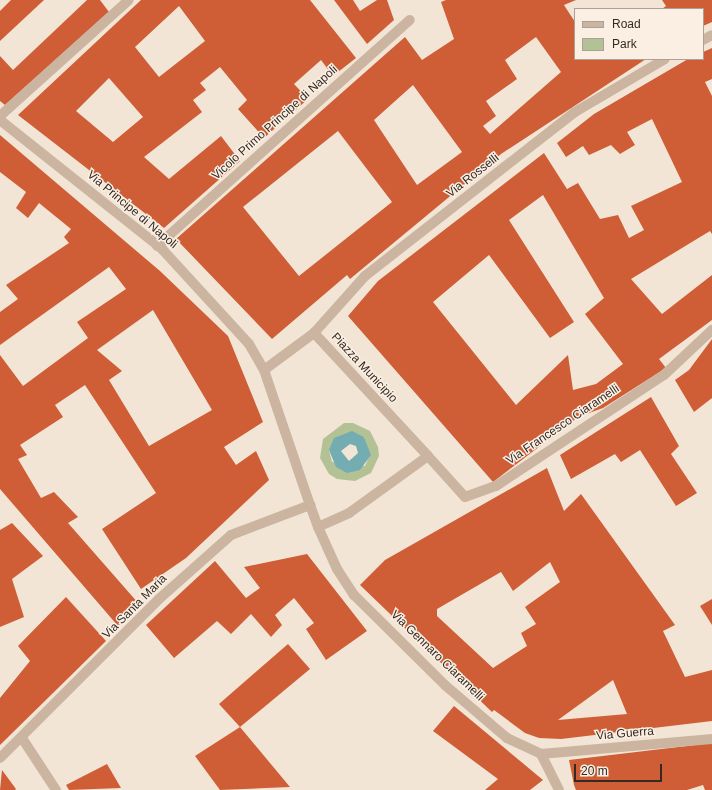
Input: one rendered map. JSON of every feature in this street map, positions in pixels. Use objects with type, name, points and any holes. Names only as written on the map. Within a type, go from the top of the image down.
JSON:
[{"type":"street","points":[[0,116],[129,0]]},
{"type":"street","name":"Vicolo Primo Principe di Napoli","points":[[157,246],[410,20]]},
{"type":"street","name":"Via Rosselli","points":[[314,333],[365,276],[576,112],[663,60]]},
{"type":"street","name":"Via Principe di Napoli","points":[[0,120],[157,246],[249,344],[264,370]]},
{"type":"street","name":"Via Francesco Ciaramelli","points":[[428,456],[465,497],[496,486],[664,375],[712,330]]},
{"type":"street","name":"Piazza Municipio","points":[[264,370],[314,333],[428,456]]},
{"type":"street","points":[[264,370],[318,527],[349,512],[428,456]]},
{"type":"street","name":"Via Santa Maria","points":[[0,758],[22,738],[159,599],[231,535],[310,505]]},
{"type":"street","name":"Via Gennaro Ciaramelli","points":[[318,527],[337,569],[354,595],[446,686],[507,738],[541,754]]},
{"type":"street","points":[[22,738],[56,790]]},
{"type":"street","name":"Via Guerra","points":[[541,754],[712,739]]},
{"type":"street","points":[[541,754],[554,788]]},
{"type":"green space","points":[[344,423],[353,423],[370,431],[378,447],[379,456],[371,473],[355,481],[337,479],[329,474],[320,458],[323,439]],"holes":[[[364,437],[370,455],[365,466],[332,462],[329,450]]]},
{"type":"water","points":[[352,431],[364,437],[371,455],[360,470],[347,473],[336,467],[329,450],[334,438]],"holes":[[[350,444],[356,446],[358,453],[349,461],[341,451]]]},
{"type":"building","points":[[11,0],[44,0],[0,41],[0,11]]},
{"type":"building","points":[[87,0],[100,0],[109,12],[5,105],[0,101],[0,56],[13,70]]},
{"type":"building","points":[[141,0],[310,0],[356,58],[333,76],[321,60],[294,84],[308,99],[264,138],[238,109],[247,100],[220,67],[200,83],[206,90],[193,100],[202,112],[144,157],[169,179],[221,136],[240,161],[164,228],[18,115]],"holes":[[[179,6],[205,41],[159,77],[135,47]],[[109,78],[143,117],[113,142],[76,111]]]},
{"type":"building","points":[[334,0],[353,0],[360,11],[377,0],[387,0],[394,20],[367,44]]},
{"type":"building","points":[[446,0],[576,0],[564,5],[574,20],[574,60],[644,60],[501,154],[350,279],[347,275],[272,339],[176,239],[405,37],[422,60],[454,39],[441,2]],"holes":[[[536,37],[561,72],[490,134],[483,126],[496,116],[486,101],[517,79],[505,60]],[[413,85],[462,152],[417,185],[374,120]],[[338,131],[392,202],[299,276],[243,207]]]},
{"type":"building","points":[[662,0],[712,0],[712,22],[704,26],[704,8],[663,8],[666,6]]},
{"type":"building","points":[[712,48],[712,79],[705,82],[712,96],[712,234],[710,231],[631,279],[662,314],[712,275],[712,320],[659,359],[666,368],[603,408],[578,417],[493,482],[348,316],[378,281],[544,153],[567,189],[578,183],[600,219],[618,215],[629,238],[644,230],[631,206],[682,182],[652,119],[627,132],[635,145],[620,154],[611,145],[589,155],[583,146],[566,157],[557,143],[594,114],[686,60],[704,60],[704,52]],"holes":[[[543,195],[604,298],[585,314],[623,364],[596,384],[573,390],[568,355],[516,405],[433,302],[489,255],[550,338],[574,322],[509,220]]]},
{"type":"building","points":[[0,135],[160,271],[228,336],[263,422],[224,447],[236,465],[256,451],[269,480],[186,558],[141,589],[102,529],[156,493],[85,385],[55,405],[63,417],[20,445],[27,455],[18,459],[41,498],[54,492],[78,517],[68,523],[139,604],[118,626],[0,489],[0,355],[23,386],[88,338],[77,322],[126,289],[109,267],[0,345],[0,312],[18,299],[6,285],[69,243],[64,237],[71,229],[39,203],[28,218],[16,208],[26,192],[0,172]],"holes":[[[153,310],[212,410],[149,446],[109,380],[122,371],[97,350]]]},
{"type":"building","points":[[712,339],[712,398],[694,412],[675,380],[689,370]]},
{"type":"building","points":[[651,397],[679,446],[671,454],[697,493],[676,506],[640,450],[621,462],[615,454],[571,479],[560,455]]},
{"type":"building","points":[[547,468],[564,511],[581,494],[675,625],[663,631],[685,677],[712,670],[712,721],[561,739],[539,738],[525,733],[494,710],[492,712],[360,585],[385,560]],"holes":[[[550,562],[560,582],[525,607],[536,624],[521,633],[527,646],[493,668],[437,616],[437,609],[501,572],[513,591]],[[613,680],[627,714],[558,720]]]},
{"type":"building","points":[[12,523],[43,556],[12,579],[24,617],[0,627],[0,530]]},
{"type":"building","points":[[307,554],[367,631],[326,660],[306,629],[314,623],[294,598],[275,615],[282,625],[271,637],[251,614],[231,634],[217,621],[174,658],[146,625],[215,561],[246,598],[260,588],[244,567]]},
{"type":"building","points":[[66,597],[106,641],[0,745],[0,698],[30,661],[18,646]]},
{"type":"building","points":[[712,599],[712,625],[700,606]]},
{"type":"building","points":[[288,644],[310,669],[240,727],[219,704]]},
{"type":"building","points":[[454,706],[543,780],[530,790],[485,790],[498,779],[433,731]]},
{"type":"building","points":[[240,727],[290,787],[220,790],[195,756]]},
{"type":"building","points":[[712,743],[712,790],[705,790],[703,785],[687,790],[576,790],[574,785],[569,760]]},
{"type":"building","points":[[107,764],[121,788],[69,790],[66,785]]},
{"type":"building","points":[[2,770],[16,789],[15,790],[0,790]]}]
